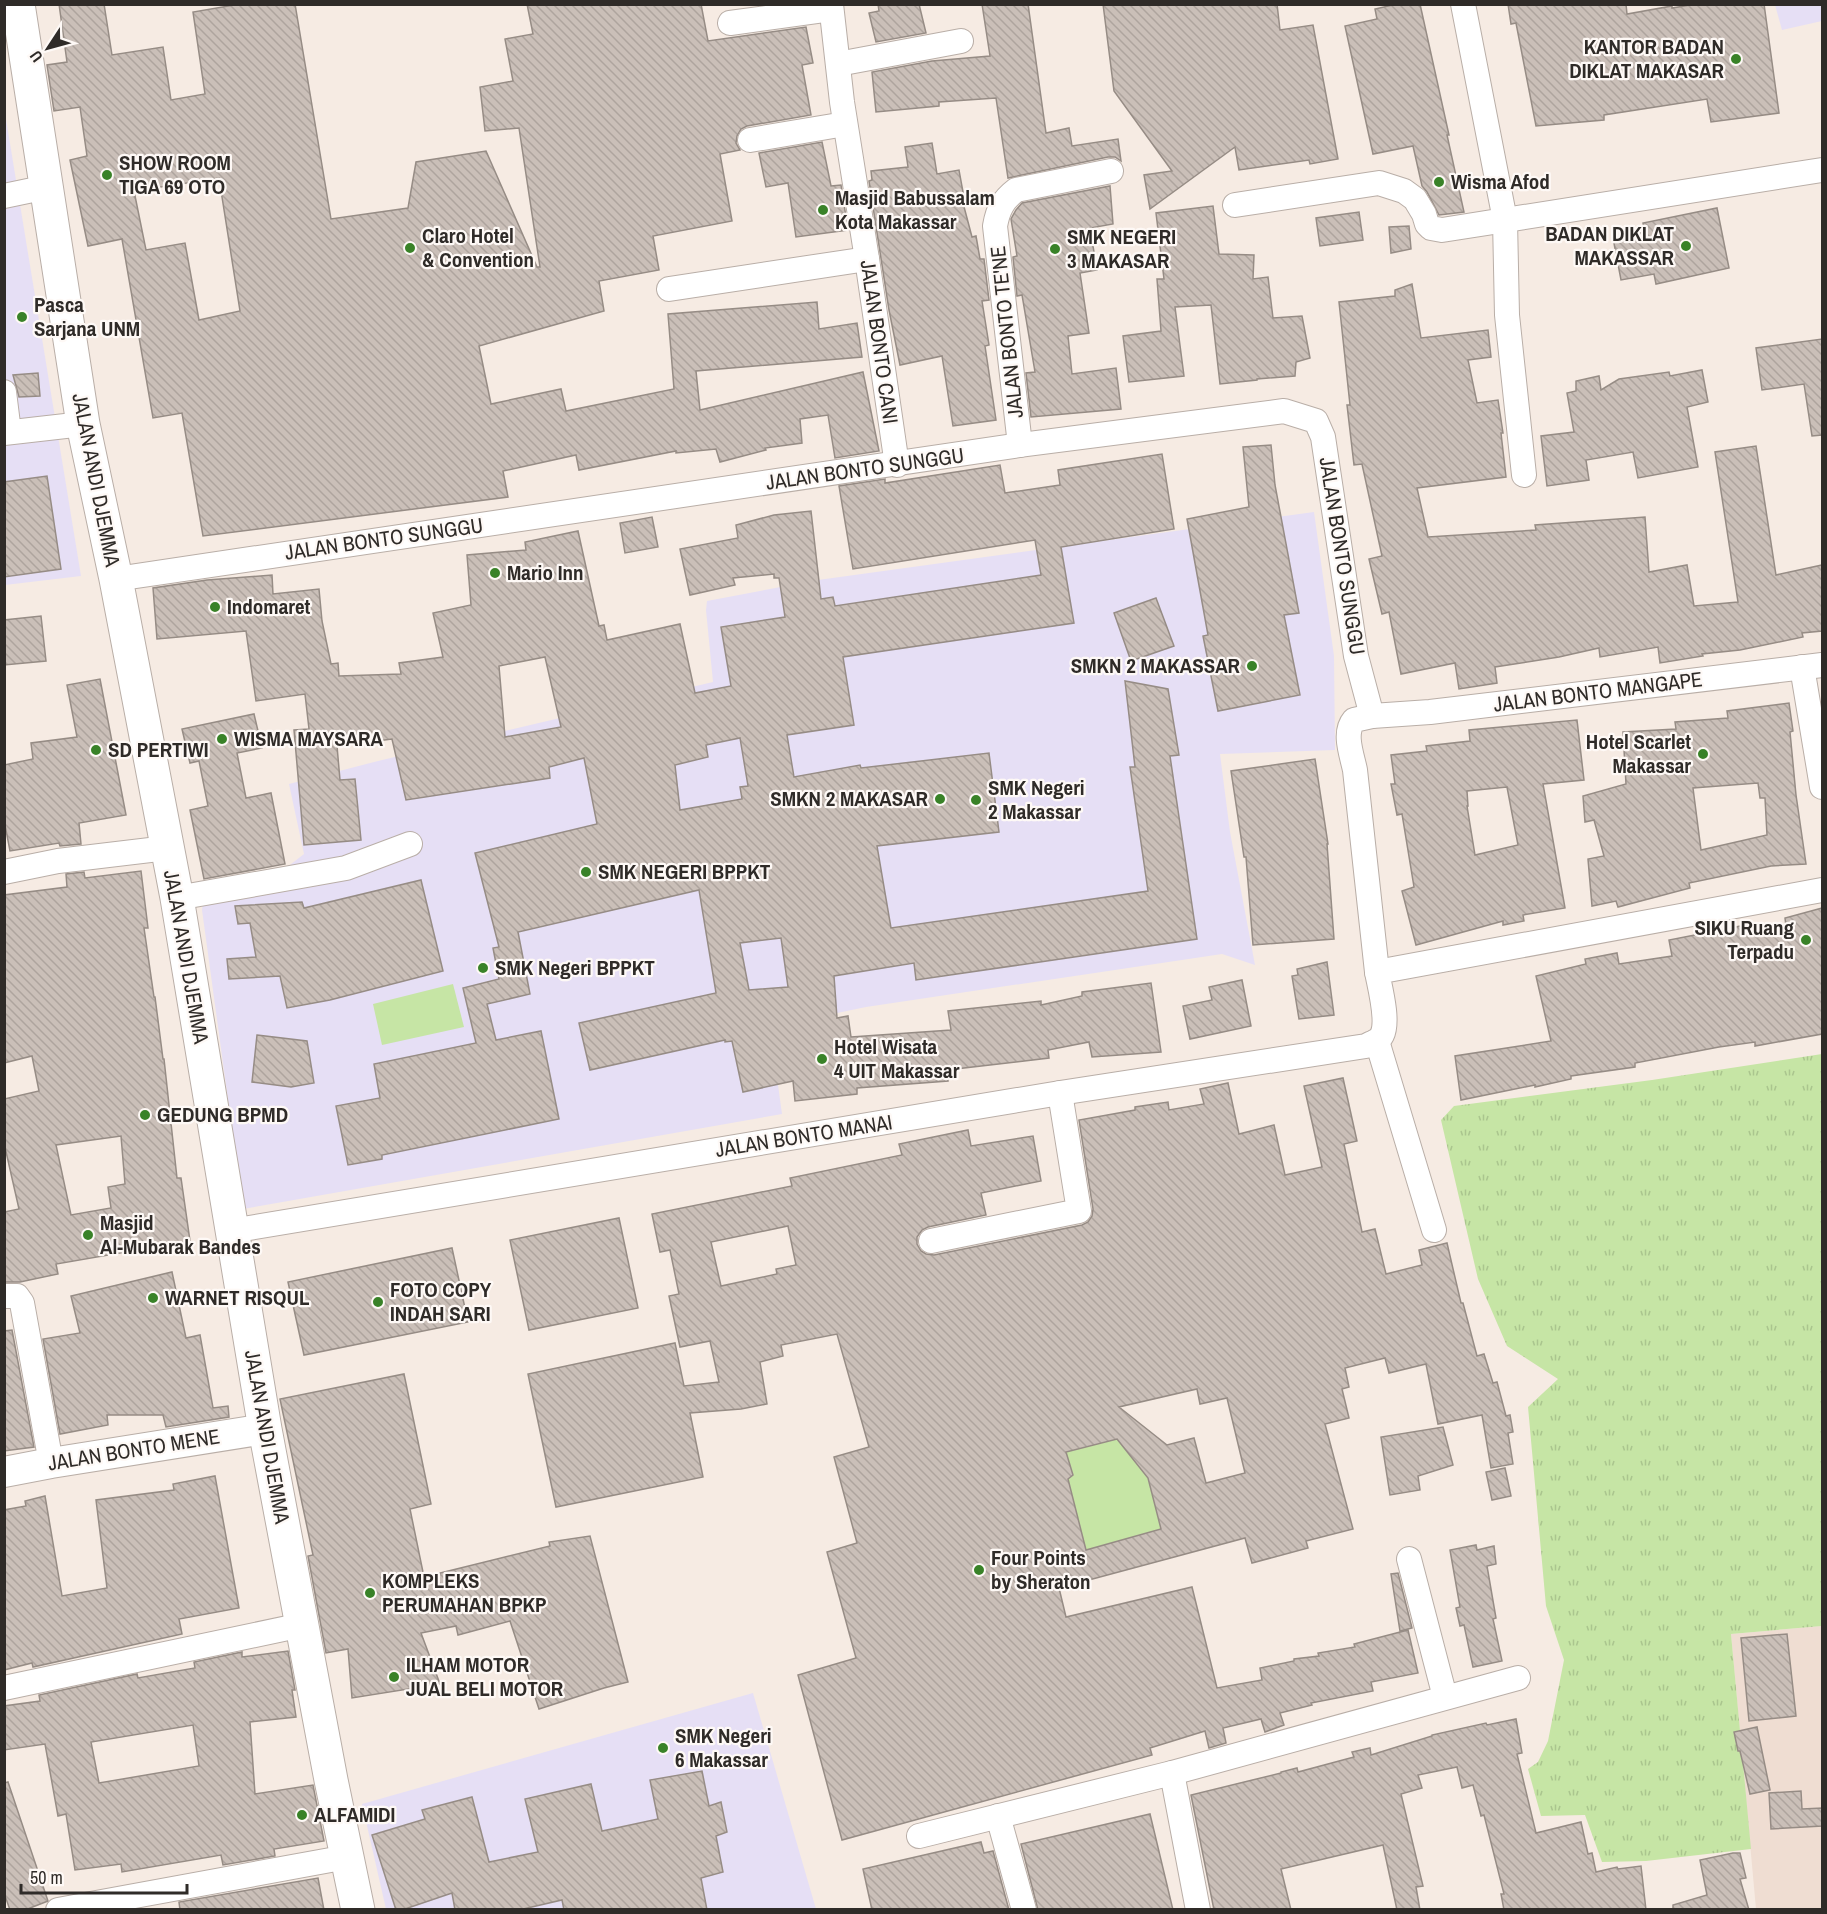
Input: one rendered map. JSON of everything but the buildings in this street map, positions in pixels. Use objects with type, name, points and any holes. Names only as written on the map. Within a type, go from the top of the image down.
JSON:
[{"type":"main road","name":"JALAN ANDI DJEMMA","points":[[18,4],[83,424],[116,579],[177,898],[264,1429],[358,1910]]},
{"type":"street","points":[[1463,4],[1505,220],[1507,315],[1524,475]]},
{"type":"street","points":[[730,24],[831,7]]},
{"type":"street","name":"JALAN BONTO CANI","points":[[831,7],[845,124],[897,465]]},
{"type":"street","points":[[838,64],[961,41]]},
{"type":"street","points":[[750,140],[845,124]]},
{"type":"street","points":[[1235,205],[1379,183],[1404,191],[1415,199],[1427,224],[1434,229],[1442,230],[1822,170]]},
{"type":"street","name":"JALAN BONTO TE'NE","points":[[1020,446],[995,226],[1001,205],[1016,190],[1111,171]]},
{"type":"street","points":[[4,196],[47,187]]},
{"type":"street","points":[[669,289],[867,260]]},
{"type":"street","points":[[4,392],[7,433],[83,424]]},
{"type":"street","name":"JALAN BONTO SUNGGU","points":[[116,579],[1020,446],[1284,411],[1316,422],[1323,437],[1356,656],[1372,716]]},
{"type":"street","points":[[1812,666],[1822,787]]},
{"type":"street","name":"JALAN BONTO MANGAPE","points":[[1372,716],[1430,712],[1812,666]]},
{"type":"street","points":[[1372,716],[1354,720],[1349,729],[1384,1016],[1382,1034],[1377,1041],[1434,1230]]},
{"type":"street","points":[[177,898],[345,868],[410,844]]},
{"type":"street","points":[[4,872],[58,861],[167,848]]},
{"type":"street","points":[[1377,972],[1822,890]]},
{"type":"street","name":"JALAN BONTO MANAI","points":[[231,1231],[1060,1093],[1366,1046],[1377,1041]]},
{"type":"street","points":[[931,1241],[1079,1211],[1060,1093]]},
{"type":"street","points":[[4,1296],[17,1296],[22,1303],[51,1463]]},
{"type":"street","name":"JALAN BONTO MENE","points":[[4,1472],[264,1429]]},
{"type":"street","points":[[1409,1559],[1444,1697]]},
{"type":"street","points":[[4,1688],[302,1625]]},
{"type":"street","points":[[919,1836],[1172,1773],[1518,1678]]},
{"type":"street","points":[[1172,1773],[1198,1910]]},
{"type":"street","points":[[998,1816],[1024,1910]]},
{"type":"street","points":[[58,1910],[346,1857]]},
{"type":"shaded area","points":[[1775,5],[1822,5],[1822,21],[1782,30]]},
{"type":"shaded area","name":"Pasca Sarjana UNM","points":[[4,107],[81,576],[5,585],[4,585]]},
{"type":"shaded area","points":[[1314,512],[1334,656],[1335,750],[1220,754],[1230,832],[1255,965],[1222,954],[866,1007],[770,1027],[782,1114],[243,1209],[202,910],[206,885],[286,868],[304,854],[289,784],[713,682],[707,601],[818,580]]},
{"type":"shaded area","points":[[1822,1626],[1822,1909],[1756,1909],[1731,1634]]},
{"type":"shaded area","name":"SMK Negeri 6 Makassar","points":[[753,1693],[816,1909],[386,1909],[362,1804]]},
{"type":"green space","points":[[453,984],[464,1027],[382,1045],[373,1004]]},
{"type":"green space","points":[[1822,1054],[1822,1626],[1731,1634],[1751,1849],[1646,1861],[1602,1862],[1585,1815],[1541,1816],[1528,1769],[1538,1762],[1548,1741],[1564,1660],[1546,1606],[1528,1407],[1558,1379],[1507,1346],[1478,1279],[1441,1120],[1454,1106],[1652,1080]]},
{"type":"green space","points":[[1117,1439],[1148,1478],[1161,1529],[1086,1550],[1067,1479],[1073,1475],[1066,1452]]},
{"type":"place","name":"KANTOR BADAN DIKLAT MAKASAR","points":[[1736,59]]},
{"type":"place","name":"SHOW ROOM TIGA 69 OTO","points":[[107,175]]},
{"type":"place","name":"Wisma Afod","points":[[1439,182]]},
{"type":"place","name":"Masjid Babussalam Kota Makassar","points":[[823,210]]},
{"type":"place","name":"BADAN DIKLAT MAKASSAR","points":[[1686,246]]},
{"type":"place","name":"Claro Hotel & Convention","points":[[410,248]]},
{"type":"place","name":"SMK NEGERI 3 MAKASAR","points":[[1055,249]]},
{"type":"place","name":"Pasca Sarjana UNM","points":[[22,317]]},
{"type":"place","name":"Mario Inn","points":[[495,573]]},
{"type":"place","name":"Indomaret","points":[[215,607]]},
{"type":"place","name":"SMKN 2 MAKASSAR","points":[[1252,666]]},
{"type":"place","name":"WISMA MAYSARA","points":[[222,739]]},
{"type":"place","name":"SD PERTIWI","points":[[96,750]]},
{"type":"place","name":"Hotel Scarlet Makassar","points":[[1703,754]]},
{"type":"place","name":"SMKN 2 MAKASAR","points":[[940,799]]},
{"type":"place","name":"SMK Negeri 2 Makassar","points":[[976,800]]},
{"type":"place","name":"SMK NEGERI BPPKT","points":[[586,872]]},
{"type":"place","name":"SIKU Ruang Terpadu","points":[[1806,940]]},
{"type":"place","name":"SMK Negeri BPPKT","points":[[483,968]]},
{"type":"place","name":"Hotel Wisata 4 UIT Makassar","points":[[822,1059]]},
{"type":"place","name":"GEDUNG BPMD","points":[[145,1115]]},
{"type":"place","name":"Masjid Al-Mubarak Bandes","points":[[88,1235]]},
{"type":"place","name":"WARNET RISQUL","points":[[153,1298]]},
{"type":"place","name":"FOTO COPY INDAH SARI","points":[[378,1302]]},
{"type":"place","name":"Four Points by Sheraton","points":[[979,1570]]},
{"type":"place","name":"KOMPLEKS PERUMAHAN BPKP","points":[[370,1593]]},
{"type":"place","name":"ILHAM MOTOR JUAL BELI MOTOR","points":[[394,1677]]},
{"type":"place","name":"SMK Negeri 6 Makassar","points":[[663,1748]]},
{"type":"place","name":"ALFAMIDI","points":[[302,1815]]}]
